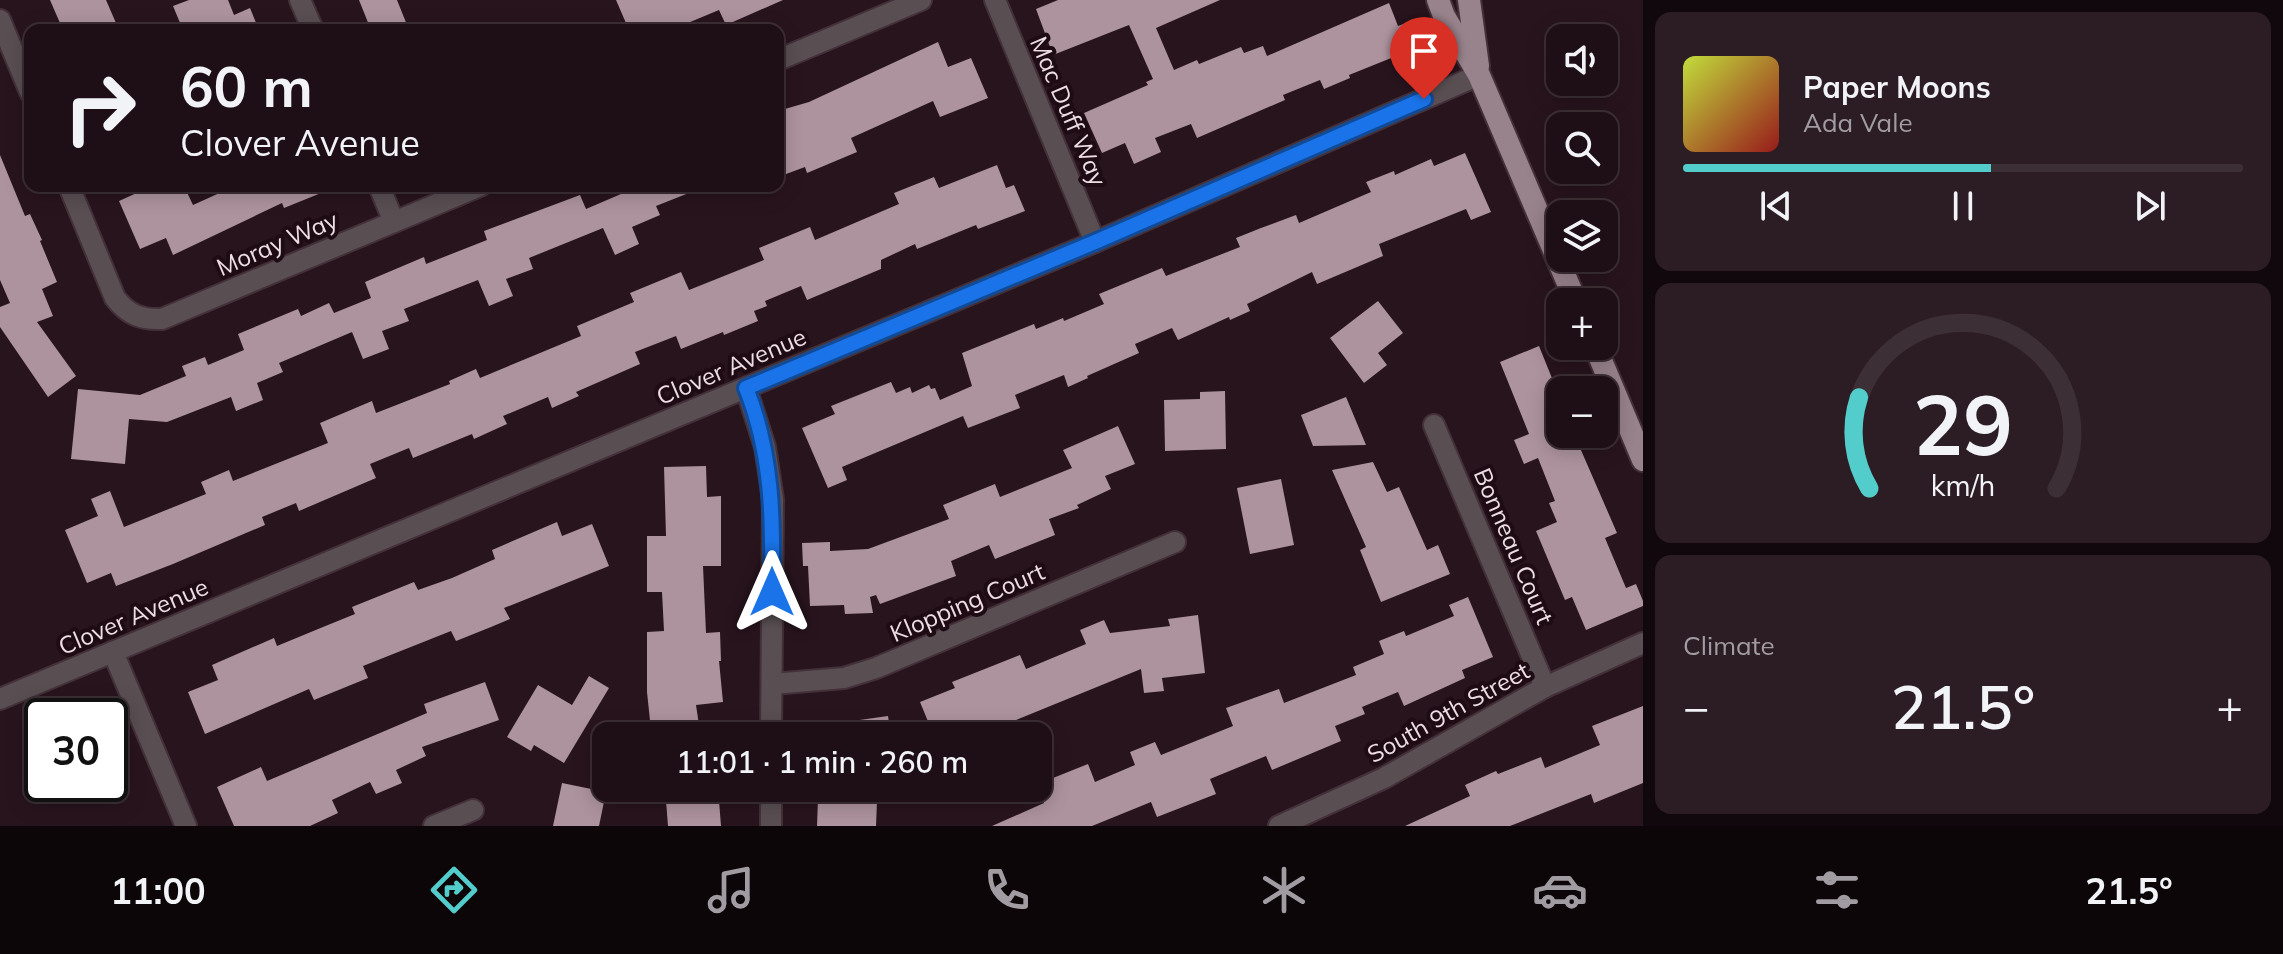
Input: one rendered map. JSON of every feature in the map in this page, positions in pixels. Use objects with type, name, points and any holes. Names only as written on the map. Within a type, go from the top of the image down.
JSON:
[{"type":"main road","points":[[1438,0],[1444,16],[1479,75],[1570,288]]},
{"type":"main road","points":[[1469,0],[1479,75]]},
{"type":"main road","points":[[1601,360],[1643,460]]},
{"type":"street","points":[[300,0],[310,24]]},
{"type":"street","points":[[784,57],[921,0]]},
{"type":"street","name":"Mac Duff Way","points":[[995,0],[1095,242]]},
{"type":"street","points":[[0,20],[24,78]]},
{"type":"street","name":"Clover Avenue","points":[[0,699],[1095,242],[1479,75]]},
{"type":"street","name":"Moray Way","points":[[71,192],[115,298],[123,309],[137,317],[162,319],[466,192]]},
{"type":"street","points":[[382,192],[394,222]]},
{"type":"street","points":[[746,388],[765,447],[773,499],[771,722]]},
{"type":"street","name":"Bonneau Court","points":[[1434,425],[1545,687]]},
{"type":"street","name":"Klopping Court","points":[[772,684],[844,678],[876,668],[1175,542]]},
{"type":"street","name":"South 9th Street","points":[[1279,826],[1384,778],[1545,687],[1643,643]]},
{"type":"street","points":[[113,652],[186,826]]},
{"type":"street","points":[[771,802],[771,826]]},
{"type":"street","points":[[434,826],[473,810]]},
{"type":"building","points":[[50,0],[106,0],[116,24],[60,24]]},
{"type":"building","points":[[189,0],[228,0],[234,15],[250,8],[257,24],[180,24],[173,6]]},
{"type":"building","points":[[359,0],[397,0],[407,24],[369,24]]},
{"type":"building","points":[[616,0],[783,0],[728,24],[719,10],[685,24],[626,24]]},
{"type":"building","points":[[1058,0],[1220,0],[1156,28],[1174,70],[1197,60],[1199,64],[1241,47],[1244,53],[1263,46],[1267,56],[1389,3],[1398,26],[1406,23],[1416,48],[1349,75],[1350,78],[1324,89],[1320,80],[1283,95],[1285,100],[1197,138],[1191,124],[1155,138],[1161,152],[1134,164],[1125,143],[1102,153],[1084,113],[1148,85],[1146,82],[1153,79],[1129,25],[1053,55],[1036,9]]},
{"type":"building","points":[[938,42],[948,67],[971,58],[988,98],[940,117],[933,101],[851,138],[857,152],[807,173],[805,167],[784,175],[784,109],[809,102]]},
{"type":"building","points":[[1465,153],[1491,212],[1471,220],[1466,209],[1379,244],[1383,256],[1317,284],[1312,272],[1247,304],[1250,311],[1178,340],[1172,328],[1135,344],[1139,353],[1068,387],[1064,375],[1015,395],[1020,408],[968,428],[963,416],[842,467],[847,480],[828,488],[802,428],[835,414],[831,406],[891,382],[896,393],[910,387],[912,393],[929,385],[931,389],[935,388],[940,400],[972,386],[962,353],[1034,324],[1036,329],[1063,318],[1064,321],[1104,304],[1099,294],[1162,268],[1166,276],[1240,247],[1236,238],[1261,228],[1296,215],[1299,223],[1371,192],[1366,182],[1394,171],[1395,175],[1431,159],[1434,166]]},
{"type":"building","points":[[0,155],[25,216],[30,214],[42,240],[57,282],[42,289],[53,316],[37,322],[76,376],[48,397],[0,327],[0,307],[10,303],[0,280]]},
{"type":"building","points":[[997,165],[1006,188],[1014,185],[1025,211],[978,229],[976,225],[917,249],[915,244],[881,260],[881,269],[807,300],[801,286],[765,301],[767,306],[754,311],[758,321],[724,335],[723,332],[681,349],[676,336],[635,352],[640,364],[576,392],[579,396],[552,408],[548,397],[503,416],[507,424],[474,439],[472,434],[413,458],[409,448],[370,464],[376,478],[299,511],[296,503],[262,517],[265,525],[173,564],[116,586],[111,573],[87,583],[65,530],[98,516],[91,499],[110,491],[124,527],[206,494],[201,482],[229,470],[233,481],[328,443],[320,423],[372,401],[376,413],[450,384],[449,381],[476,369],[480,378],[581,336],[577,326],[634,302],[630,293],[681,272],[689,290],[764,260],[759,248],[810,227],[815,240],[899,204],[894,193],[934,177],[939,188]]},
{"type":"building","points":[[139,192],[187,192],[193,205],[222,192],[324,192],[284,208],[282,203],[173,255],[166,238],[140,249],[119,201]]},
{"type":"building","points":[[691,192],[656,206],[660,215],[632,227],[639,244],[615,255],[603,228],[529,258],[533,269],[506,279],[513,296],[489,306],[478,280],[404,309],[409,321],[382,331],[389,349],[363,359],[352,332],[279,363],[283,372],[257,383],[263,400],[236,411],[231,397],[167,422],[129,419],[125,464],[71,459],[78,389],[140,395],[186,376],[182,366],[205,357],[208,365],[244,350],[238,334],[298,309],[301,316],[329,303],[334,313],[371,298],[365,282],[424,257],[426,264],[487,240],[484,231],[580,195],[586,209],[621,194]]},
{"type":"building","points":[[1378,301],[1403,333],[1378,353],[1387,365],[1364,383],[1330,338]]},
{"type":"building","points":[[1539,346],[1551,376],[1546,376],[1546,448],[1580,448],[1617,533],[1605,538],[1626,588],[1636,584],[1643,606],[1586,630],[1572,597],[1565,600],[1536,531],[1557,522],[1549,503],[1555,501],[1538,458],[1524,464],[1514,440],[1529,434],[1500,362]]},
{"type":"building","points":[[1225,391],[1226,449],[1165,451],[1164,400],[1200,399],[1200,392]]},
{"type":"building","points":[[1346,397],[1366,445],[1313,446],[1301,415]]},
{"type":"building","points":[[1118,426],[1135,464],[1105,476],[1111,489],[1077,505],[1079,508],[1049,519],[1055,535],[995,559],[989,545],[951,561],[956,576],[880,604],[876,595],[870,597],[873,613],[845,614],[844,605],[810,606],[808,566],[803,566],[802,543],[830,542],[830,551],[868,549],[949,519],[943,505],[995,484],[1000,497],[1072,468],[1063,450]]},
{"type":"building","points":[[1373,462],[1387,492],[1399,487],[1427,550],[1438,545],[1450,574],[1381,602],[1360,550],[1366,547],[1332,470]]},
{"type":"building","points":[[706,466],[707,497],[721,496],[721,566],[703,566],[706,633],[720,632],[723,702],[696,705],[699,722],[650,722],[647,632],[664,631],[662,592],[647,592],[647,536],[666,536],[664,467]]},
{"type":"building","points":[[1281,479],[1294,545],[1250,554],[1237,488]]},
{"type":"building","points":[[557,522],[562,536],[592,524],[609,566],[504,608],[510,619],[491,627],[456,641],[451,631],[363,666],[368,678],[314,700],[309,689],[205,734],[188,692],[218,680],[212,665],[274,638],[277,646],[355,614],[352,607],[414,582],[418,590],[452,578],[495,559],[492,550]]},
{"type":"building","points":[[1468,597],[1493,657],[1462,670],[1465,678],[1404,706],[1398,692],[1362,707],[1365,714],[1335,726],[1341,741],[1272,770],[1266,756],[1210,779],[1216,794],[1157,817],[1151,802],[1092,826],[992,826],[1044,802],[1052,802],[1052,778],[1088,764],[1095,782],[1135,765],[1130,752],[1155,742],[1161,755],[1233,726],[1226,708],[1279,689],[1284,703],[1356,675],[1353,667],[1384,654],[1379,641],[1404,631],[1406,636],[1454,616],[1449,605]]},
{"type":"building","points":[[1198,615],[1205,673],[1162,678],[1164,691],[1144,693],[1141,669],[1011,722],[928,722],[920,702],[955,688],[952,682],[1020,655],[1026,669],[1086,644],[1080,630],[1104,620],[1110,633],[1170,626],[1168,619]]},
{"type":"building","points":[[589,676],[609,688],[564,763],[534,745],[531,751],[507,737],[538,685],[572,705]]},
{"type":"building","points":[[485,682],[499,720],[422,747],[426,756],[396,770],[402,783],[376,794],[370,782],[332,800],[338,813],[310,826],[234,826],[217,787],[261,767],[267,781],[427,713],[424,704]]},
{"type":"building","points":[[1643,706],[1643,783],[1594,803],[1591,794],[1510,826],[1405,826],[1470,796],[1465,785],[1496,771],[1498,774],[1541,757],[1545,768],[1600,745],[1592,726]]},
{"type":"building","points":[[888,716],[889,722],[845,722]]},
{"type":"building","points":[[562,783],[592,789],[592,802],[604,802],[599,826],[553,826]]},
{"type":"building","points":[[666,802],[719,802],[721,826],[668,826]]},
{"type":"building","points":[[818,802],[877,802],[876,826],[817,826]]},
{"type":"route","points":[[772,592],[773,499],[765,447],[746,388],[1095,242],[1424,99]]}]
